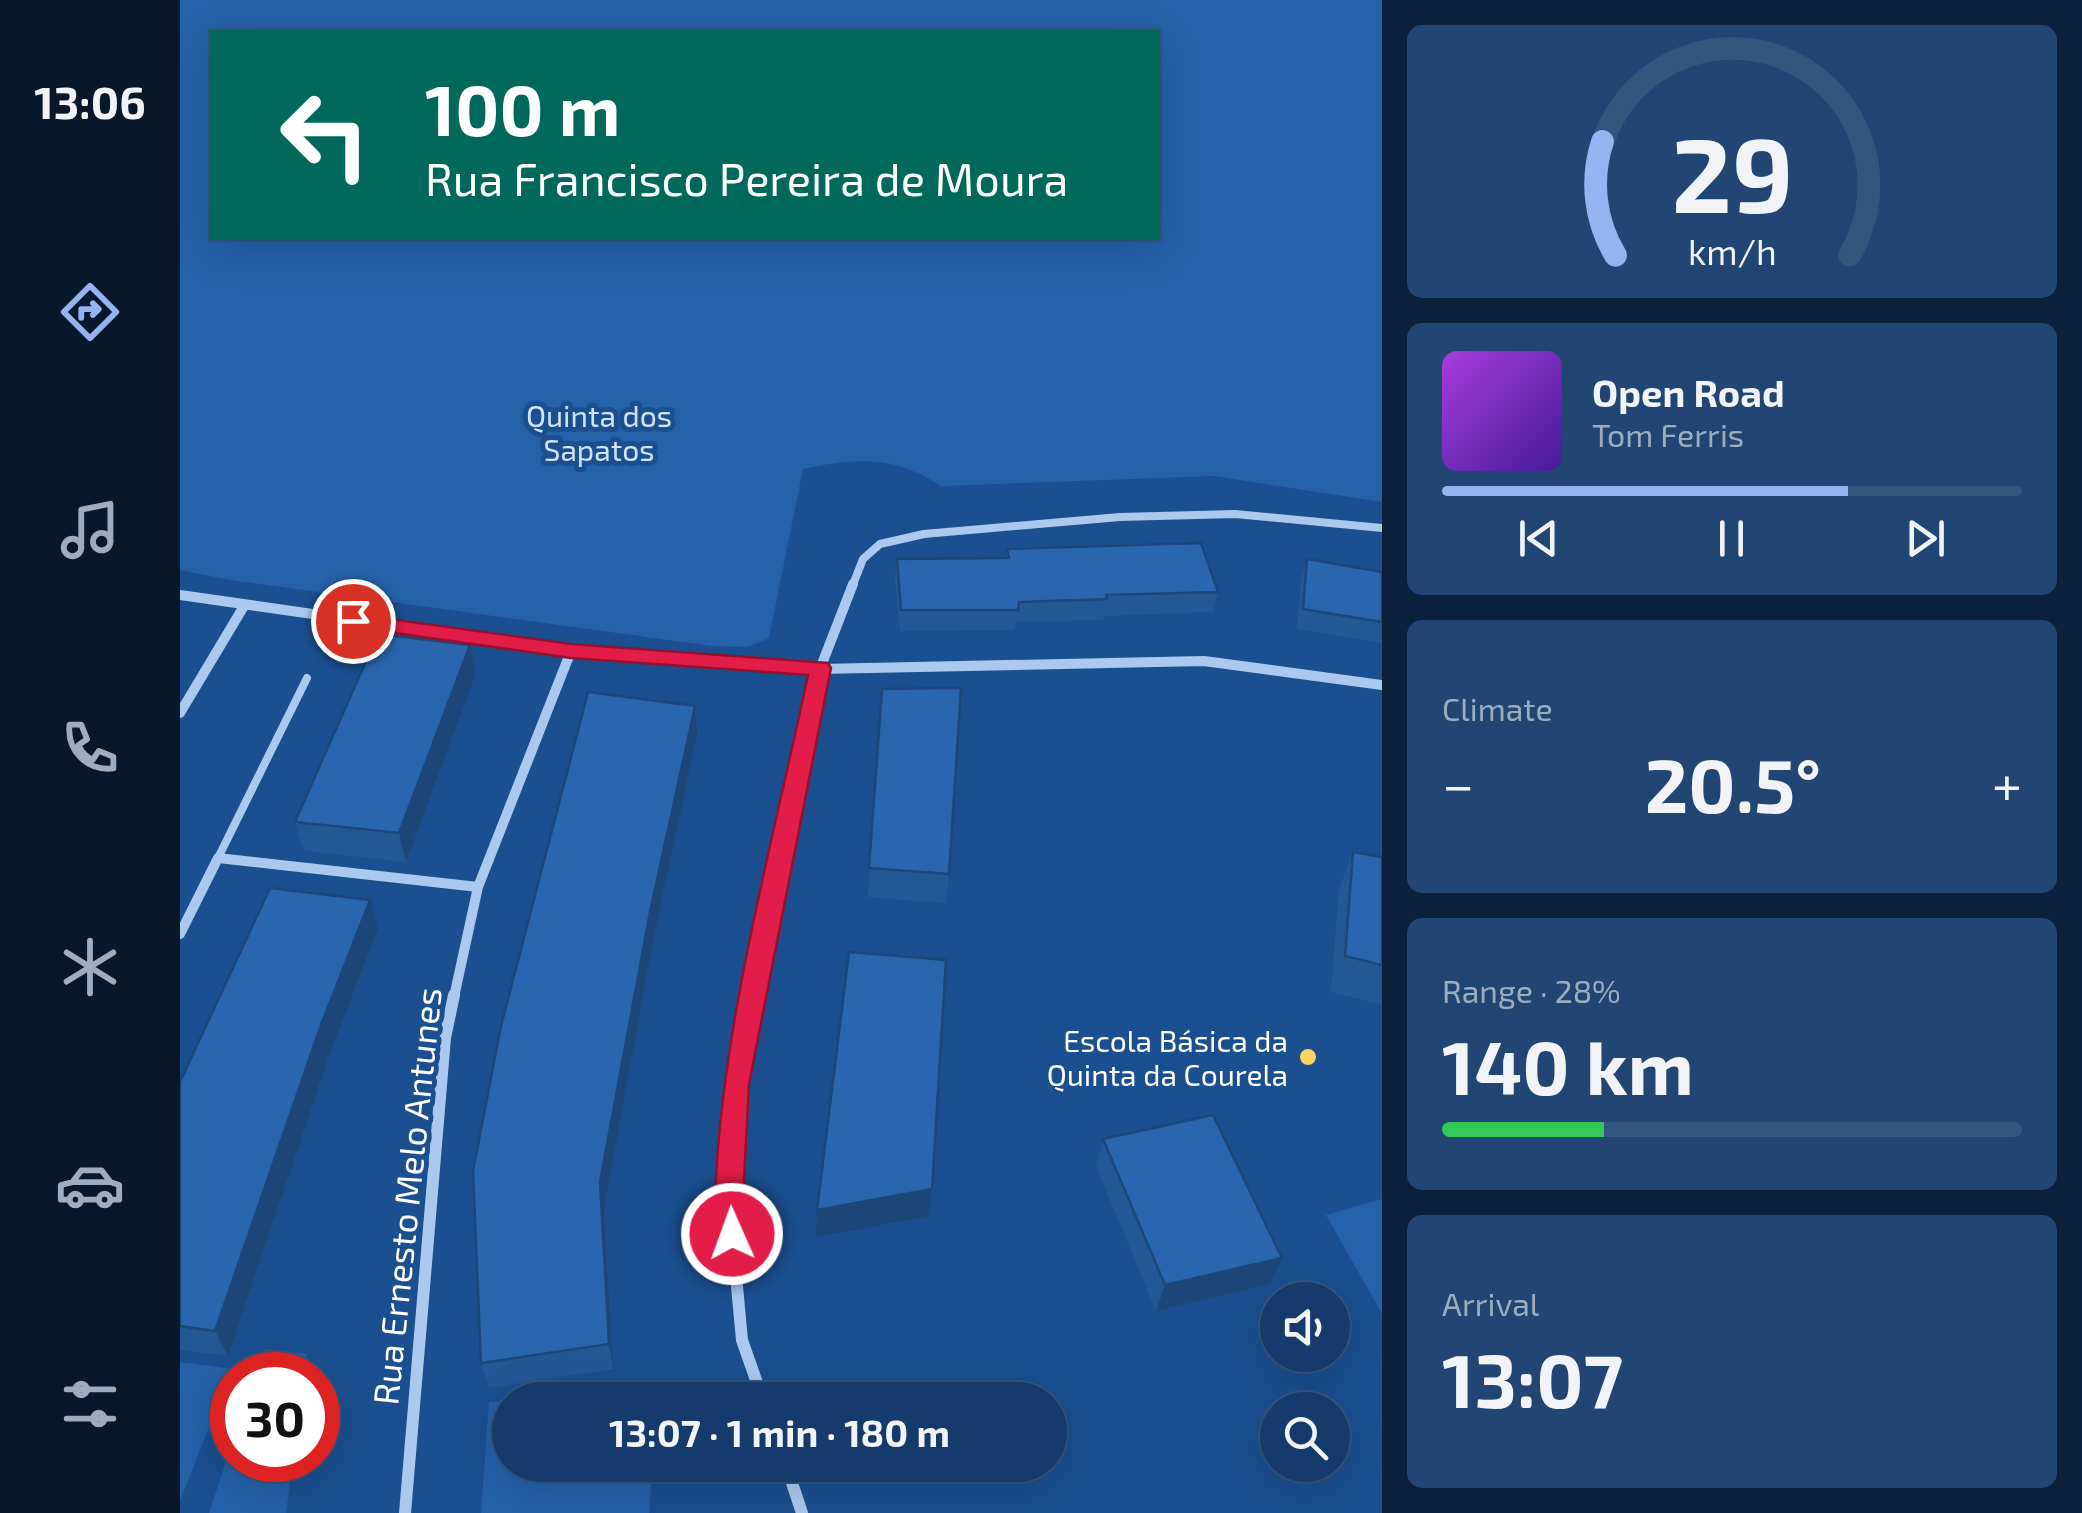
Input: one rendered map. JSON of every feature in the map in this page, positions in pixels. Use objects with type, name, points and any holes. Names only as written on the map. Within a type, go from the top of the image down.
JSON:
[{"type":"street","points":[[757,1382],[742,1340],[729,1200],[736,1084],[820,668],[857,568],[870,550],[896,539],[1154,515],[1266,516],[1382,528]]},
{"type":"street","points":[[180,596],[571,651],[820,668],[1204,661],[1382,685]]},
{"type":"street","points":[[180,712],[244,606]]},
{"type":"street","name":"Rua Ernesto Melo Antunes","points":[[405,1513],[445,1038],[478,887],[571,651]]},
{"type":"street","points":[[180,934],[218,858],[478,887]]},
{"type":"street","points":[[792,1482],[802,1513]]},
{"type":"lane","points":[[218,858],[307,678]]},
{"type":"green space","name":"Quinta dos Sapatos","points":[[180,0],[1382,0],[1382,502],[1214,476],[941,486],[891,464],[858,461],[803,469],[769,638],[748,647],[712,646],[180,570]]},
{"type":"green space","points":[[1382,1199],[1382,1314],[1326,1215]]},
{"type":"green space","points":[[180,1362],[210,1366],[210,1425],[180,1501]]},
{"type":"green space","points":[[492,1402],[492,1482],[652,1482],[649,1513],[481,1513]]},
{"type":"green space","points":[[219,1482],[290,1482],[286,1513],[209,1513]]},
{"type":"building","points":[[1201,543],[1218,592],[1019,602],[1018,610],[901,610],[897,559],[1009,558],[1007,549]]},
{"type":"building","points":[[1307,559],[1382,572],[1382,622],[1303,609]]},
{"type":"building","points":[[378,634],[470,645],[399,833],[295,822]]},
{"type":"building","points":[[961,688],[949,874],[869,868],[882,689]]},
{"type":"building","points":[[588,692],[695,706],[650,912],[600,1182],[609,1344],[481,1363],[473,1171],[501,1026]]},
{"type":"building","points":[[1353,852],[1382,857],[1382,965],[1345,956]]},
{"type":"building","points":[[270,888],[370,900],[321,1025],[215,1331],[180,1326],[180,1082]]},
{"type":"building","points":[[849,952],[946,960],[932,1189],[817,1210]]},
{"type":"building","points":[[1213,1115],[1282,1258],[1165,1285],[1103,1139]]},
{"type":"place","name":"Escola Básica da Quinta da Courela","points":[[1308,1057]]},
{"type":"route","points":[[353,621],[571,651],[820,668],[736,1084],[729,1200],[732,1234]]}]
